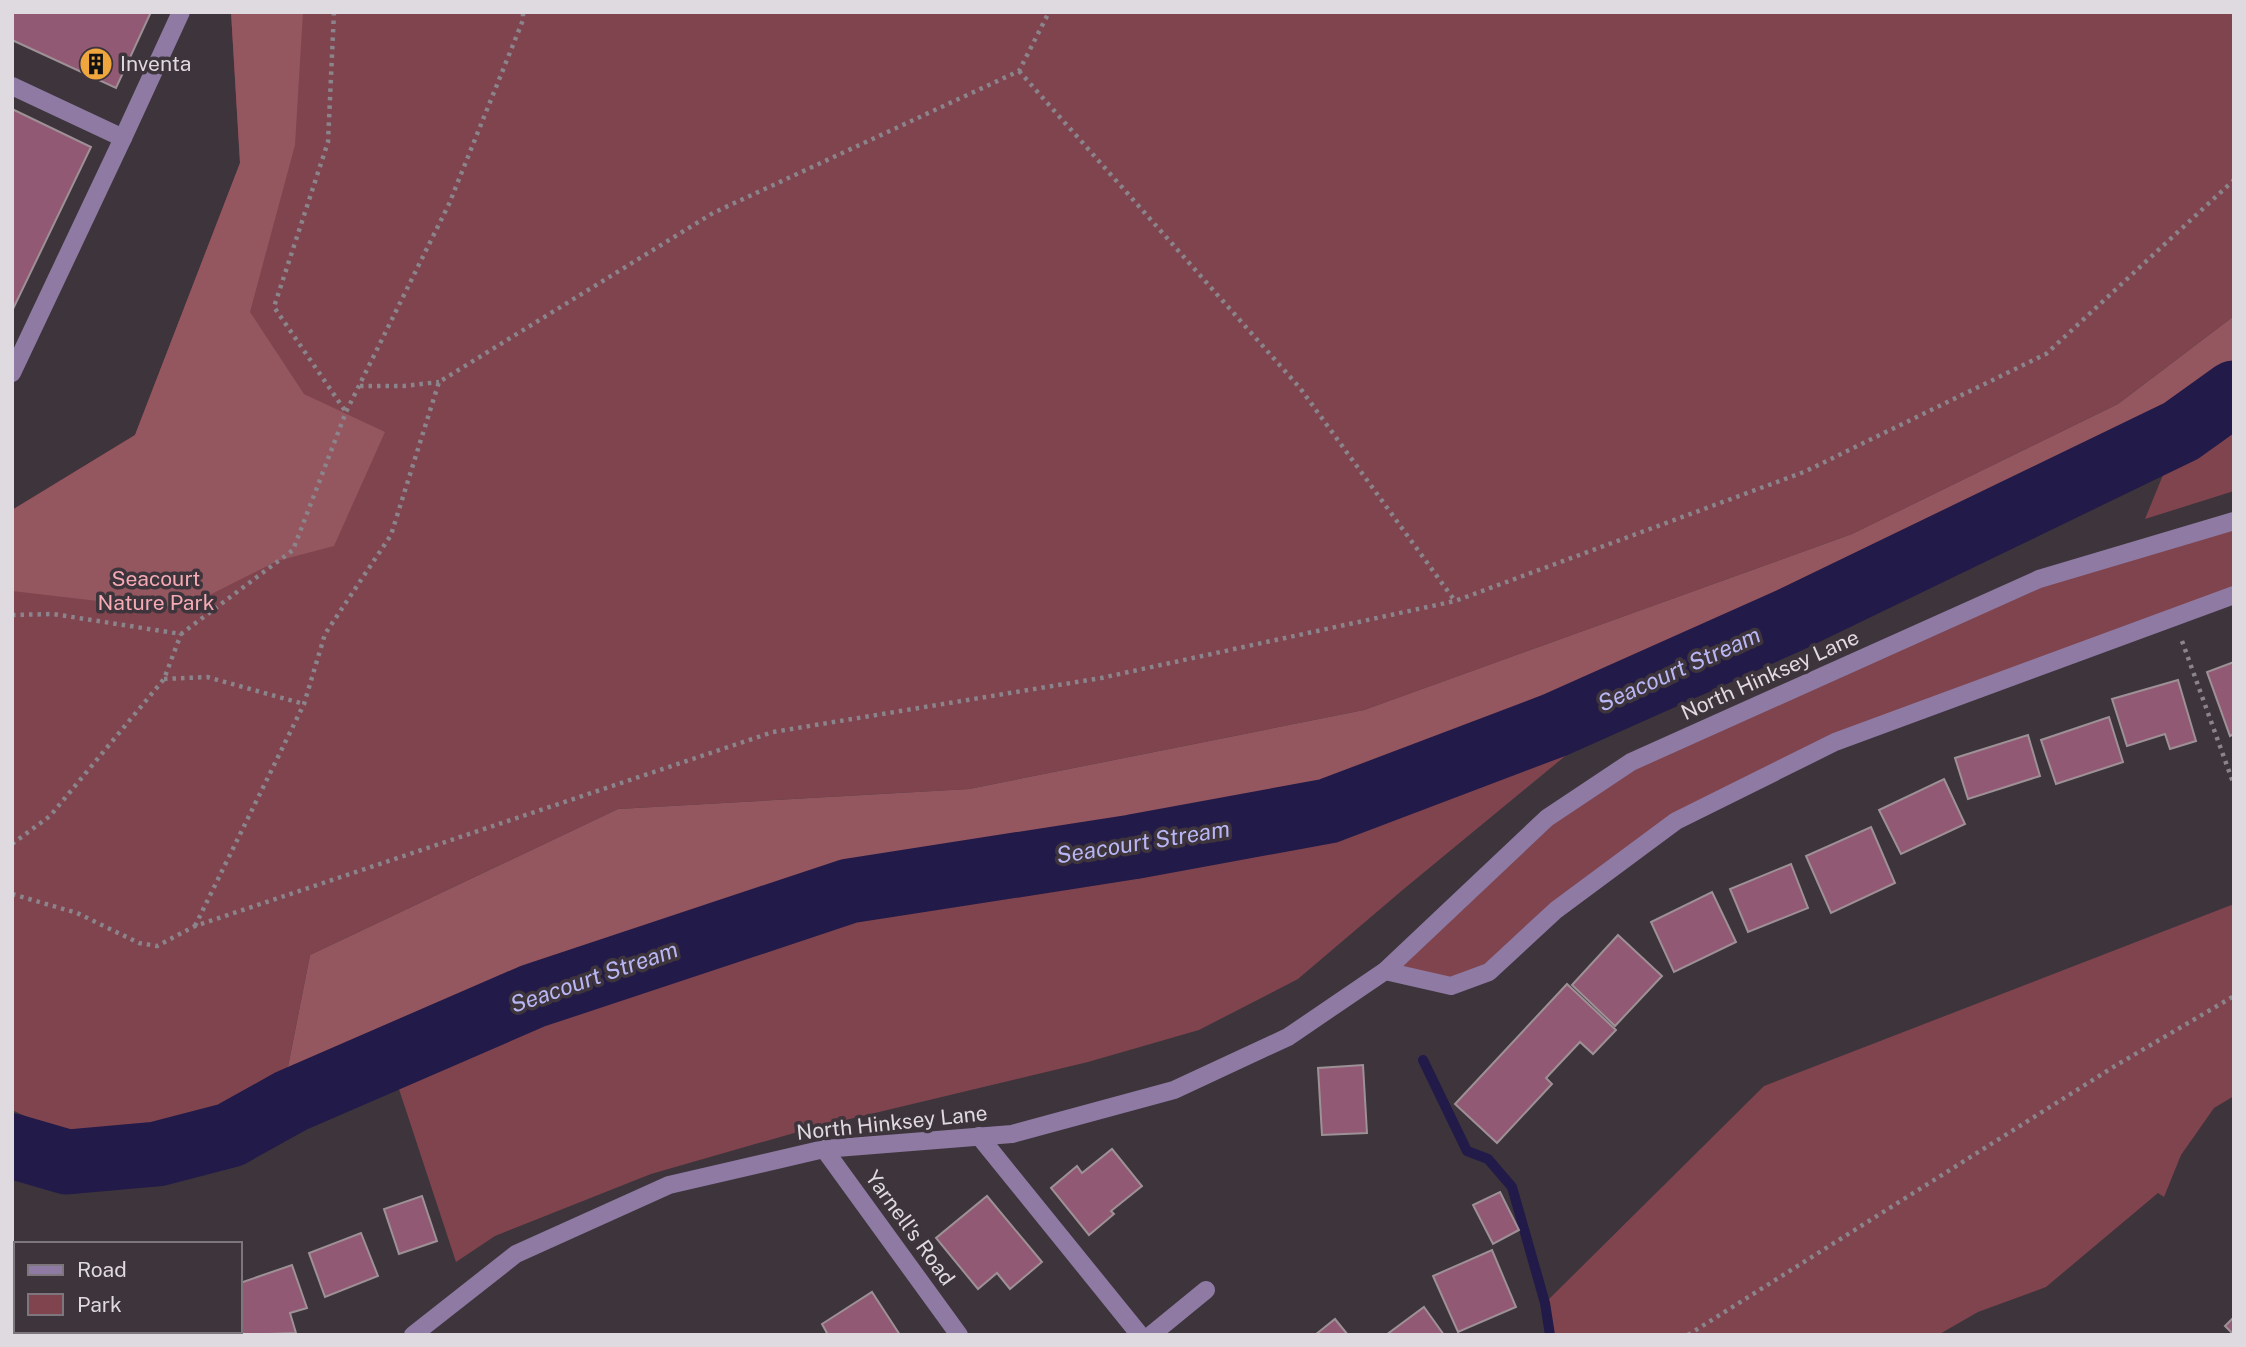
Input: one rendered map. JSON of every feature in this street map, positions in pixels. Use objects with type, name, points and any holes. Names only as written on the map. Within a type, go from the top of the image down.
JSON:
[{"type":"street","points":[[12,373],[181,12]]},
{"type":"street","points":[[12,86],[123,138]]},
{"type":"street","name":"North Hinksey Lane","points":[[413,1335],[516,1254],[669,1185],[824,1149],[1012,1134],[1174,1090],[1288,1037],[1385,971],[1547,818],[1631,762],[2039,579],[2234,521]]},
{"type":"street","points":[[1385,971],[1451,986],[1489,972],[1556,909],[1675,821],[1835,742],[2234,595]]},
{"type":"street","points":[[979,1136],[1140,1335]]},
{"type":"street","name":"Yarnell's Road","points":[[824,1149],[958,1335]]},
{"type":"street","points":[[1151,1335],[1206,1290]]},
{"type":"path","points":[[334,12],[328,142],[274,307],[346,412]]},
{"type":"path","points":[[12,844],[50,816],[164,680],[181,634],[293,550],[346,412],[449,204],[523,20],[523,12]]},
{"type":"path","points":[[359,386],[404,386],[439,382],[713,214],[1019,71],[1049,12]]},
{"type":"path","points":[[1019,71],[1300,388],[1455,601]]},
{"type":"path","points":[[12,894],[77,913],[139,943],[157,946],[195,926],[773,732],[1101,678],[1455,601],[1804,472],[2046,354],[2234,180]]},
{"type":"path","points":[[195,926],[304,704],[325,634],[391,536],[439,382]]},
{"type":"path","points":[[12,615],[53,614],[181,634]]},
{"type":"path","points":[[2174,617],[2234,785]]},
{"type":"path","points":[[164,680],[207,677],[304,704]]},
{"type":"path","points":[[1688,1335],[2116,1066],[2234,996]]},
{"type":"green space","name":"Seacourt Nature Park","points":[[231,12],[2234,12],[2234,316],[2118,404],[1852,534],[1364,710],[969,789],[618,809],[310,955],[285,1082],[232,1117],[162,1135],[69,1137],[12,1110],[12,510],[135,435],[240,163]]},
{"type":"green space","name":"Seacourt Nature Park","points":[[231,12],[303,12],[295,145],[250,312],[304,394],[385,432],[334,546],[277,561],[190,605],[149,607],[12,591],[12,510],[135,435],[240,163]]},
{"type":"green space","points":[[2234,316],[2234,393],[2181,431],[1555,725],[1328,811],[1132,847],[849,891],[533,996],[291,1101],[285,1082],[310,955],[618,809],[969,789],[1364,710],[1852,534],[2118,404]]},
{"type":"green space","points":[[2234,393],[2234,491],[2145,519],[2181,431]]},
{"type":"green space","points":[[2234,521],[2234,595],[1835,742],[1676,821],[1489,972],[1451,986],[1385,971],[1475,885],[1631,762],[2039,579]]},
{"type":"green space","points":[[1598,729],[1298,979],[1199,1030],[1088,1062],[808,1129],[651,1174],[495,1236],[456,1262],[392,1068],[553,1006],[928,892],[972,883],[1148,864],[1351,830],[1406,795]]},
{"type":"green space","points":[[2234,904],[2234,1096],[2214,1108],[2181,1155],[2164,1197],[2158,1193],[2046,1287],[1978,1312],[1938,1335],[1550,1335],[1545,1303],[1764,1086]]},
{"type":"building","name":"Inventa","points":[[12,12],[151,12],[116,88],[12,40]]},
{"type":"building","points":[[12,109],[91,147],[12,311]]},
{"type":"building","points":[[2234,662],[2234,734],[2230,736],[2207,672]]},
{"type":"building","points":[[2178,680],[2196,741],[2170,749],[2165,734],[2127,746],[2112,699]]},
{"type":"building","points":[[2109,717],[2123,762],[2056,784],[2041,740]]},
{"type":"building","points":[[2028,735],[2040,776],[1968,799],[1955,758]]},
{"type":"building","points":[[1944,779],[1965,824],[1901,854],[1879,810]]},
{"type":"building","points":[[1871,827],[1895,883],[1831,913],[1806,856]]},
{"type":"building","points":[[1791,864],[1808,908],[1748,932],[1730,889]]},
{"type":"building","points":[[1712,892],[1736,942],[1674,972],[1651,922]]},
{"type":"building","points":[[1618,935],[1662,976],[1615,1026],[1572,985]]},
{"type":"building","points":[[1567,984],[1616,1030],[1593,1054],[1580,1042],[1546,1078],[1552,1084],[1497,1143],[1455,1104]]},
{"type":"building","points":[[1363,1065],[1367,1133],[1322,1135],[1318,1068]]},
{"type":"building","points":[[1112,1149],[1142,1186],[1111,1211],[1114,1214],[1089,1235],[1051,1188],[1077,1166],[1082,1173]]},
{"type":"building","points":[[1500,1192],[1519,1230],[1493,1244],[1473,1205]]},
{"type":"building","points":[[422,1196],[437,1241],[399,1254],[384,1209]]},
{"type":"building","points":[[987,1196],[1042,1262],[1010,1289],[997,1273],[978,1289],[936,1238]]},
{"type":"building","points":[[361,1233],[378,1276],[325,1297],[309,1253]]},
{"type":"building","points":[[1492,1250],[1516,1307],[1458,1332],[1433,1276]]},
{"type":"building","points":[[292,1265],[307,1308],[290,1313],[296,1333],[243,1335],[242,1282]]},
{"type":"building","points":[[872,1292],[900,1335],[828,1335],[822,1324]]},
{"type":"building","points":[[1424,1307],[1444,1335],[1386,1335]]},
{"type":"building","points":[[2234,1317],[2234,1335],[2225,1326]]},
{"type":"building","points":[[1335,1319],[1348,1335],[1315,1335]]},
{"type":"building","points":[[92,1333],[128,1335],[93,1335]]},
{"type":"building","points":[[180,1333],[209,1333],[201,1335]]},
{"type":"waterway","name":"Seacourt Stream","points":[[12,1146],[67,1162],[157,1154],[230,1135],[291,1101],[533,996],[849,891],[1132,847],[1328,811],[1555,725],[1788,621],[2181,431],[2234,393]]},
{"type":"waterway","points":[[1423,1060],[1467,1151],[1488,1159],[1512,1187],[1545,1303],[1550,1335]]},
{"type":"place","name":"Inventa","points":[[96,64]]}]
